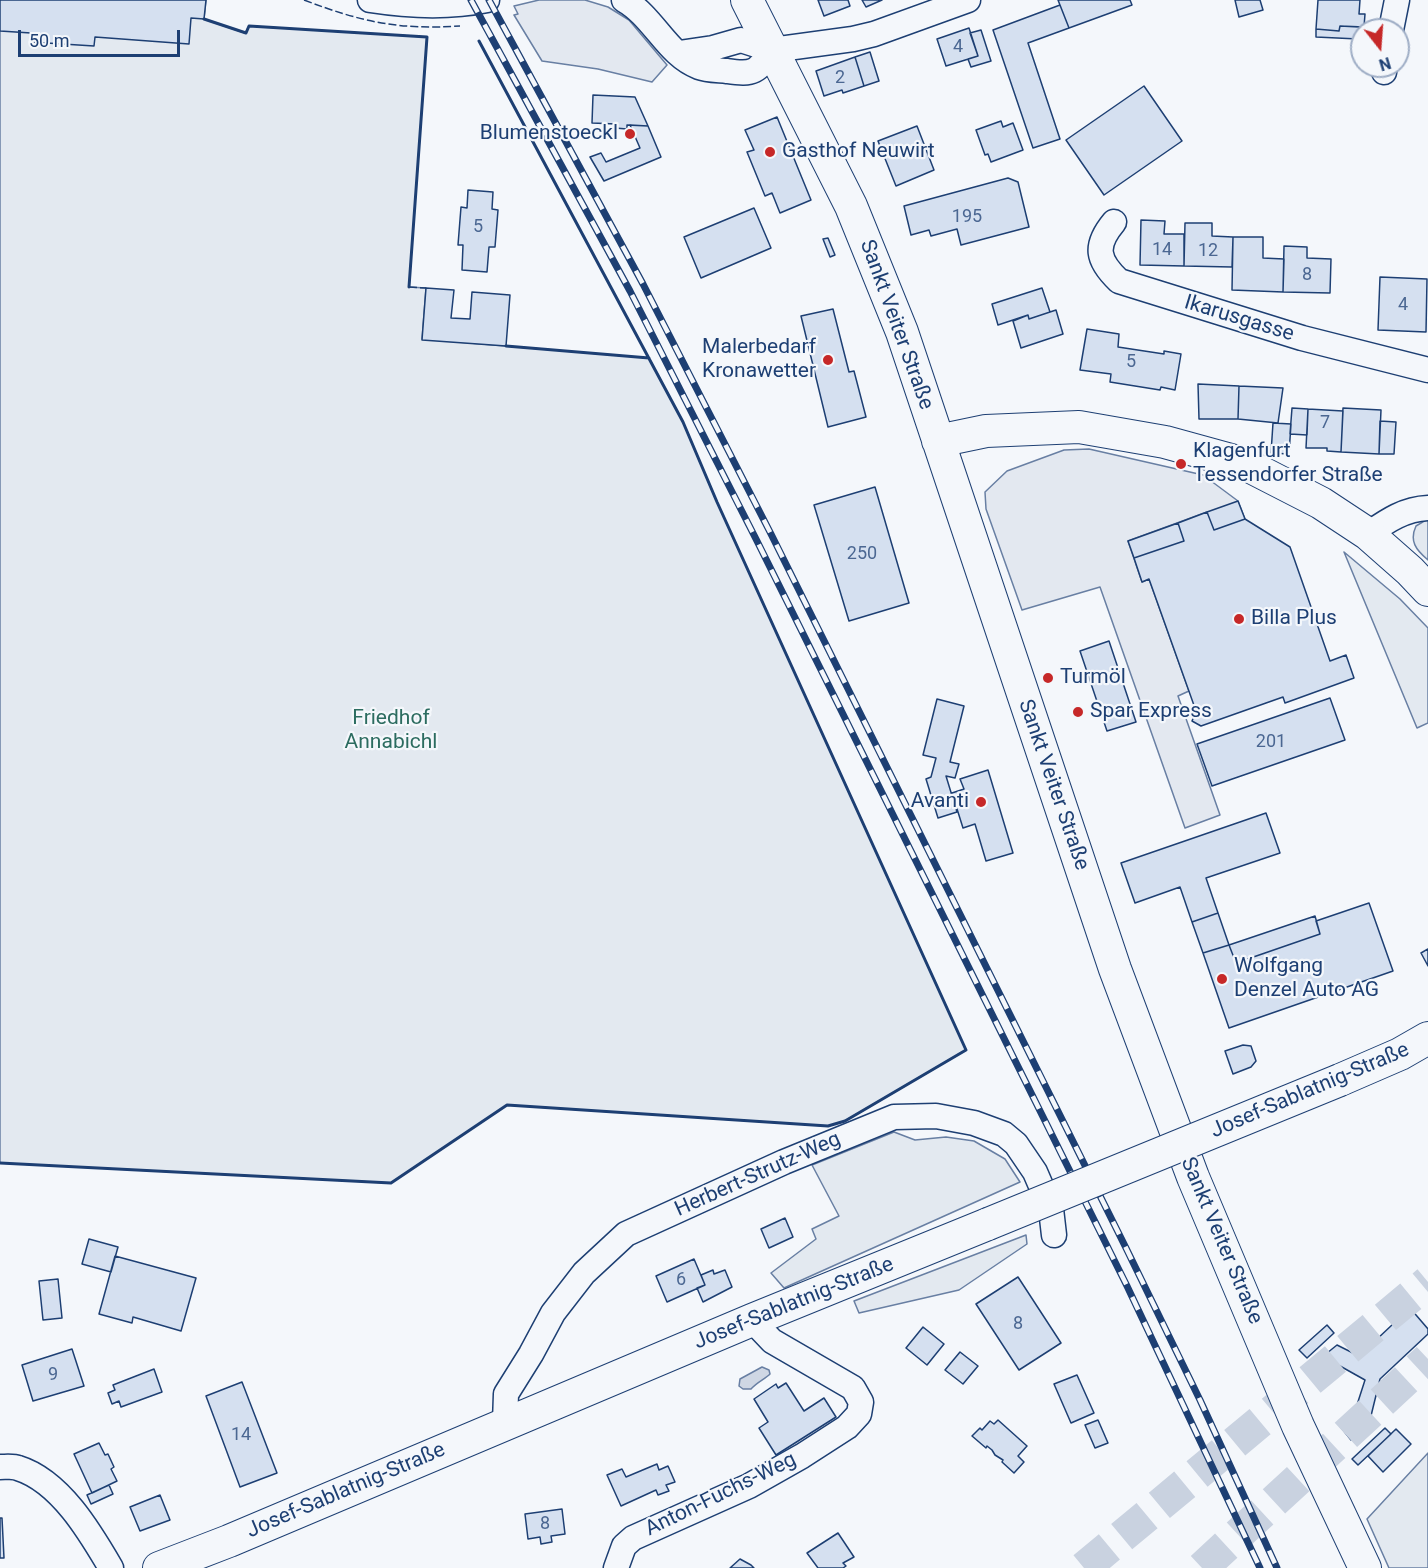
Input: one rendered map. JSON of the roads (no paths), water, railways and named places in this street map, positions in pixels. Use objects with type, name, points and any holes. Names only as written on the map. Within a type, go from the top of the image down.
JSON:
[{"type":"main road","name":"Sankt Veiter Straße","points":[[747,0],[851,206],[902,332],[1115,969],[1193,1177],[1298,1426],[1365,1568]]},
{"type":"main road","points":[[938,441],[986,431],[1079,427],[1165,442],[1245,464],[1321,503],[1368,534],[1428,590]]},
{"type":"main road","name":"Josef-Sablatnig-Straße","points":[[172,1566],[752,1320],[1340,1080],[1400,1054],[1428,1038]]},
{"type":"street","points":[[370,0],[402,5],[453,5],[487,0]]},
{"type":"street","points":[[624,0],[647,17],[669,46],[679,53],[713,48],[741,40],[772,50],[864,37],[968,0]]},
{"type":"street","points":[[1393,18],[1396,0]]},
{"type":"street","name":"Ikarusgasse","points":[[1114,222],[1104,234],[1100,246],[1101,259],[1107,270],[1119,281],[1302,338],[1428,370]]},
{"type":"street","points":[[1368,534],[1398,514],[1415,508],[1428,508]]},
{"type":"street","name":"Herbert-Strutz-Weg","points":[[505,1424],[506,1394],[553,1313],[584,1273],[626,1234],[784,1162],[894,1117],[936,1116],[974,1123],[1004,1134],[1016,1144],[1035,1172],[1051,1209],[1054,1235]]},
{"type":"street","name":"Anton-Fuchs-Weg","points":[[616,1568],[624,1546],[633,1538],[749,1486],[802,1456],[847,1426],[859,1414],[861,1402],[854,1388],[772,1341],[752,1320]]},
{"type":"street","points":[[0,1467],[16,1467],[38,1477],[56,1491],[86,1528],[111,1568]]},
{"type":"tunnel","points":[[1084,1568],[1428,1282]]},
{"type":"tunnel","points":[[1202,1568],[1428,1359]]},
{"type":"railway","points":[[471,0],[630,291],[757,541],[1127,1286],[1260,1568]]},
{"type":"railway","points":[[489,0],[643,284],[771,534],[1126,1248],[1200,1400],[1277,1568]]},
{"type":"place","name":"Blumenstoeckl","points":[[630,134]]},
{"type":"place","name":"Gasthof Neuwirt","points":[[770,152]]},
{"type":"place","name":"Malerbedarf Kronawetter","points":[[828,360]]},
{"type":"place","name":"Klagenfurt Tessendorfer Straße","points":[[1181,464]]},
{"type":"place","name":"Billa Plus","points":[[1239,619]]},
{"type":"place","name":"Turmöl","points":[[1048,678]]},
{"type":"place","name":"Spar Express","points":[[1078,712]]},
{"type":"place","name":"Avanti","points":[[981,802]]},
{"type":"place","name":"Wolfgang Denzel Auto AG","points":[[1222,979]]},
{"type":"park label","name":"Friedhof Annabichl","points":[[391,731]]}]
